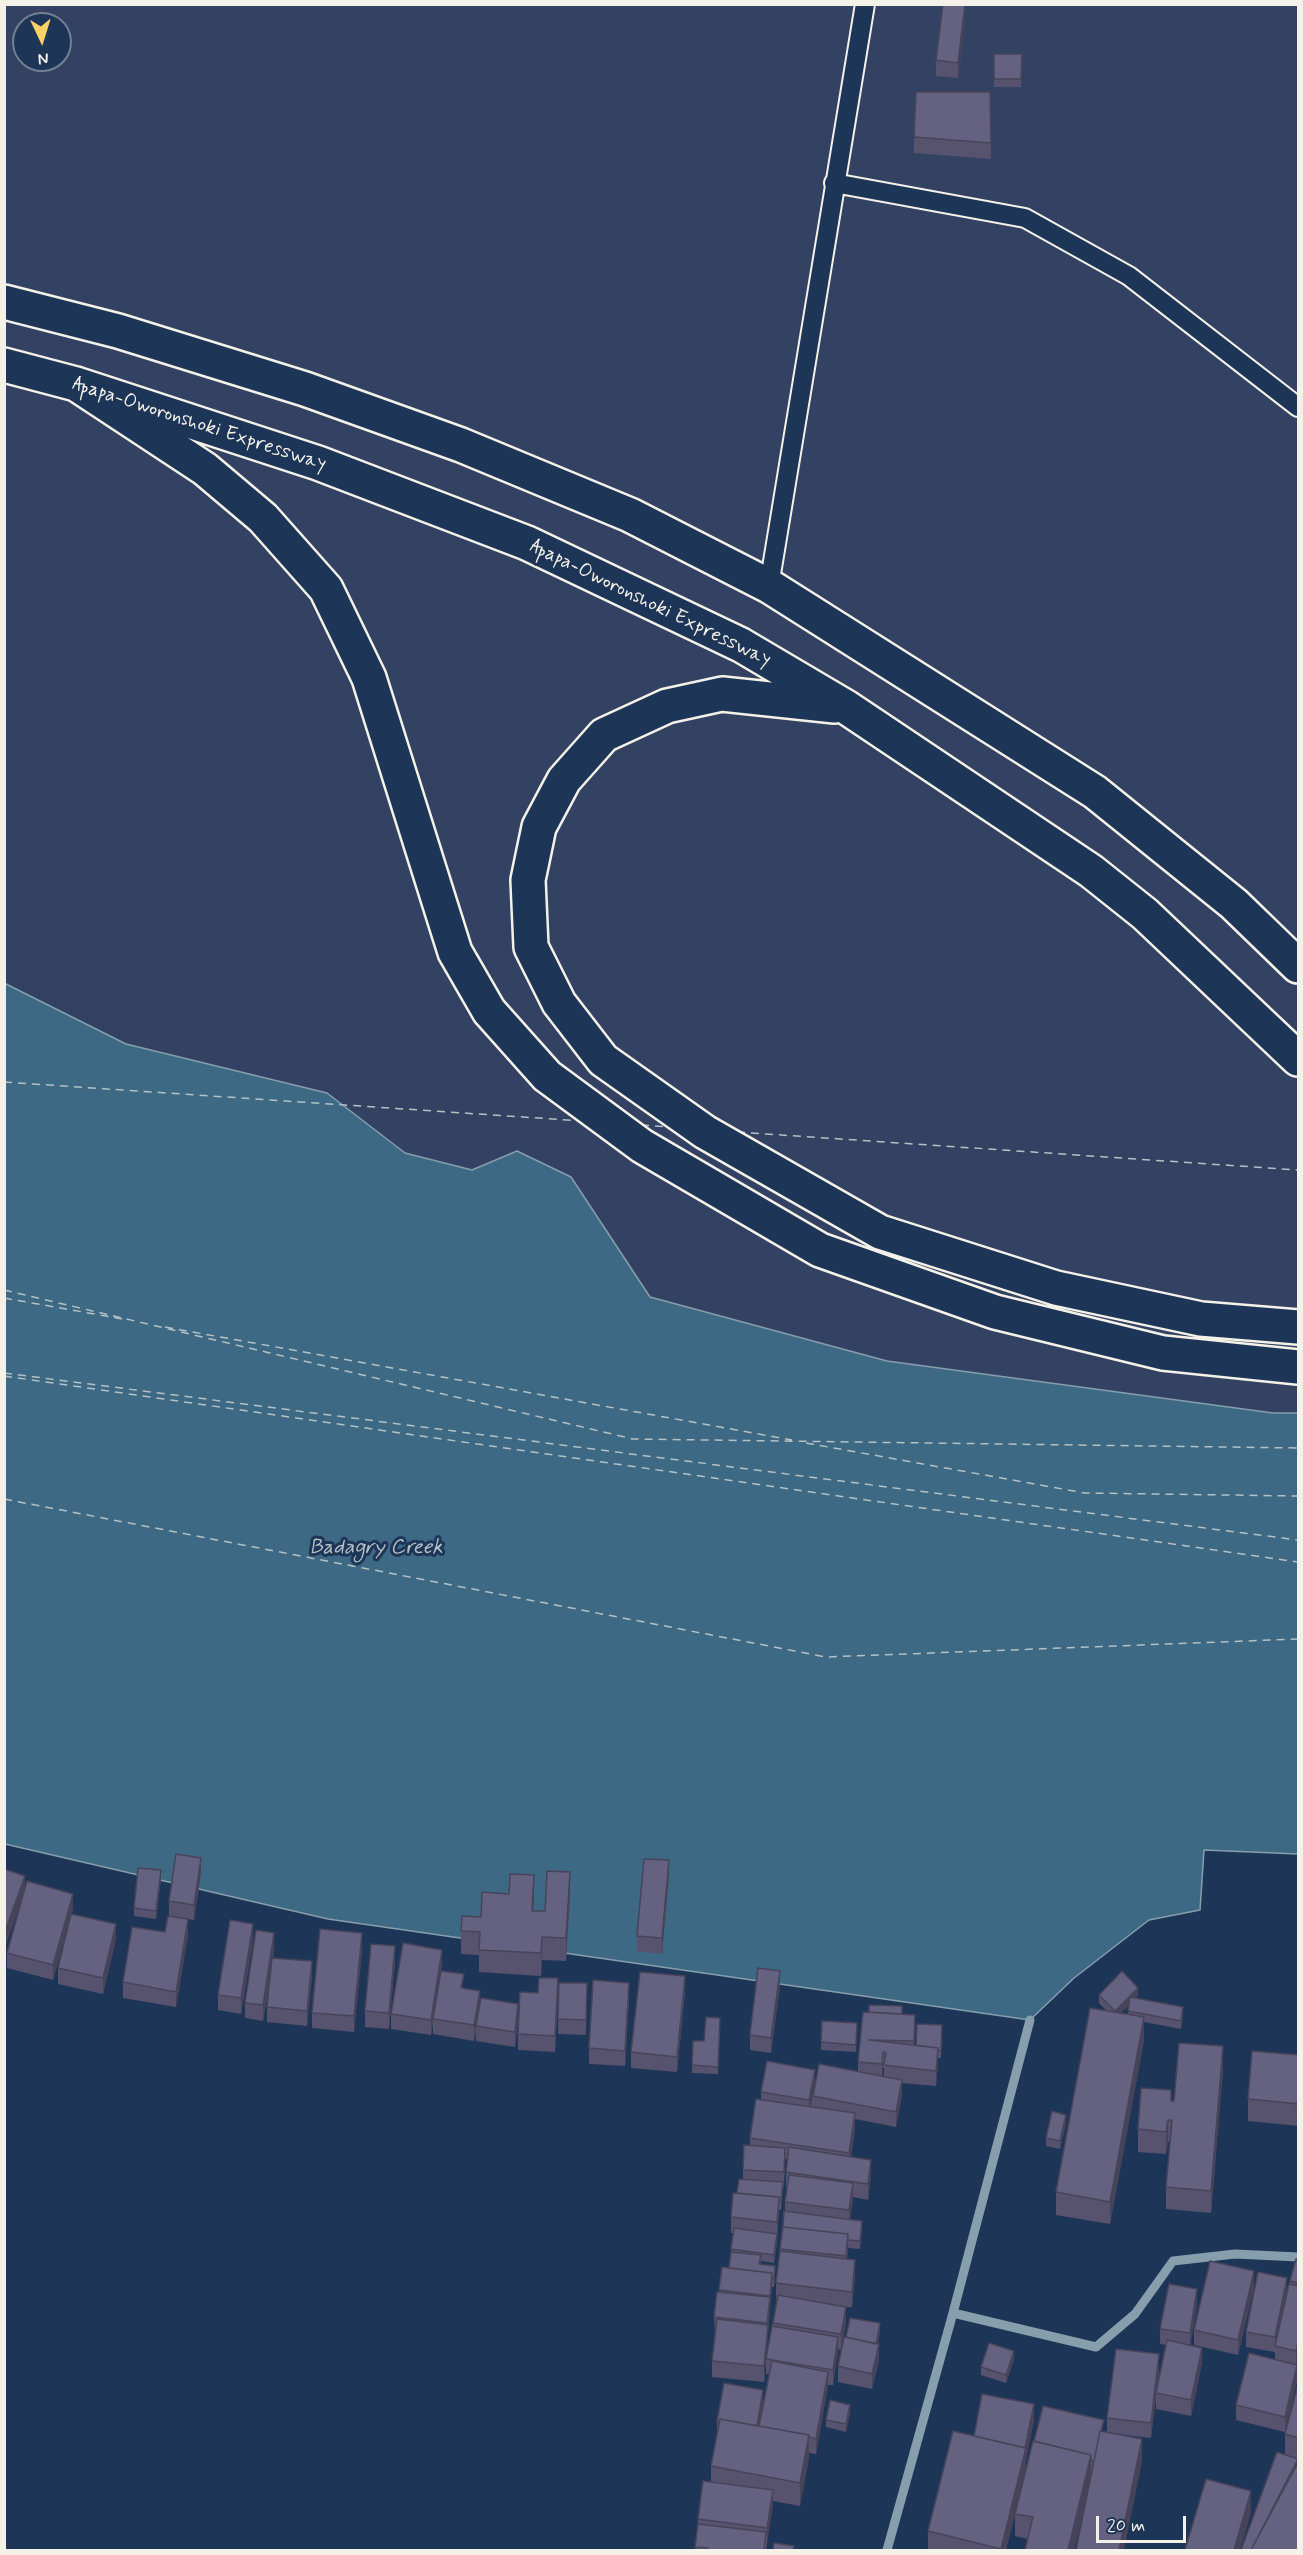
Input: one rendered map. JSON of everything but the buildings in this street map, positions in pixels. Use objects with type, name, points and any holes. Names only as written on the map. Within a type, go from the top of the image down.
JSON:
[{"type":"highway","points":[[4,302],[140,338],[305,389],[461,445],[630,515],[769,586],[1095,792],[1234,904],[1299,966]]},
{"type":"highway","name":"Apapa-Oworonshoki Expressway","points":[[4,365],[76,384],[318,463],[527,543],[741,645],[846,707],[1091,871],[1145,914],[1299,1059]]},
{"type":"highway","points":[[76,384],[206,469],[262,518],[326,589],[369,678],[455,952],[489,1011],[548,1076],[642,1146],[820,1250],[995,1312],[1163,1353],[1299,1367]]},
{"type":"highway","points":[[846,707],[722,694],[667,706],[604,735],[564,780],[539,827],[528,880],[531,947],[559,1003],[603,1060],[705,1132],[880,1232],[1056,1288],[1201,1319],[1299,1327]]},
{"type":"lane","points":[[769,586],[865,4]]},
{"type":"lane","points":[[834,183],[1025,218],[1129,276],[1299,407]]},
{"type":"shaded area","points":[[4,5],[1298,5],[1298,1413],[1273,1413],[887,1361],[650,1297],[573,1180],[472,1170],[413,1155],[278,1133],[5,1017]]},
{"type":"water","name":"Badagry Creek","points":[[4,983],[126,1044],[327,1093],[405,1153],[472,1170],[517,1151],[571,1177],[650,1297],[887,1361],[1273,1413],[1298,1413],[1298,1854],[1204,1850],[1200,1910],[1149,1920],[1074,1978],[1030,2020],[328,1919],[5,1844]]},
{"type":"waterway","points":[[887,2550],[953,2313],[1030,2020]]},
{"type":"waterway","points":[[953,2313],[1096,2347],[1135,2314],[1173,2261],[1235,2254],[1298,2257]]},
{"type":"ferry route","points":[[4,1082],[582,1121]]},
{"type":"ferry route","points":[[641,1125],[669,1127]]},
{"type":"ferry route","points":[[737,1132],[1298,1170]]},
{"type":"ferry route","points":[[4,1290],[633,1439],[1298,1448]]},
{"type":"ferry route","points":[[4,1298],[128,1320]]},
{"type":"ferry route","points":[[165,1327],[792,1440]]},
{"type":"ferry route","points":[[4,1373],[1298,1540]]},
{"type":"ferry route","points":[[4,1376],[1298,1562]]},
{"type":"ferry route","points":[[806,1443],[1085,1493],[1298,1496]]},
{"type":"ferry route","points":[[4,1499],[826,1657],[1298,1639]]}]
